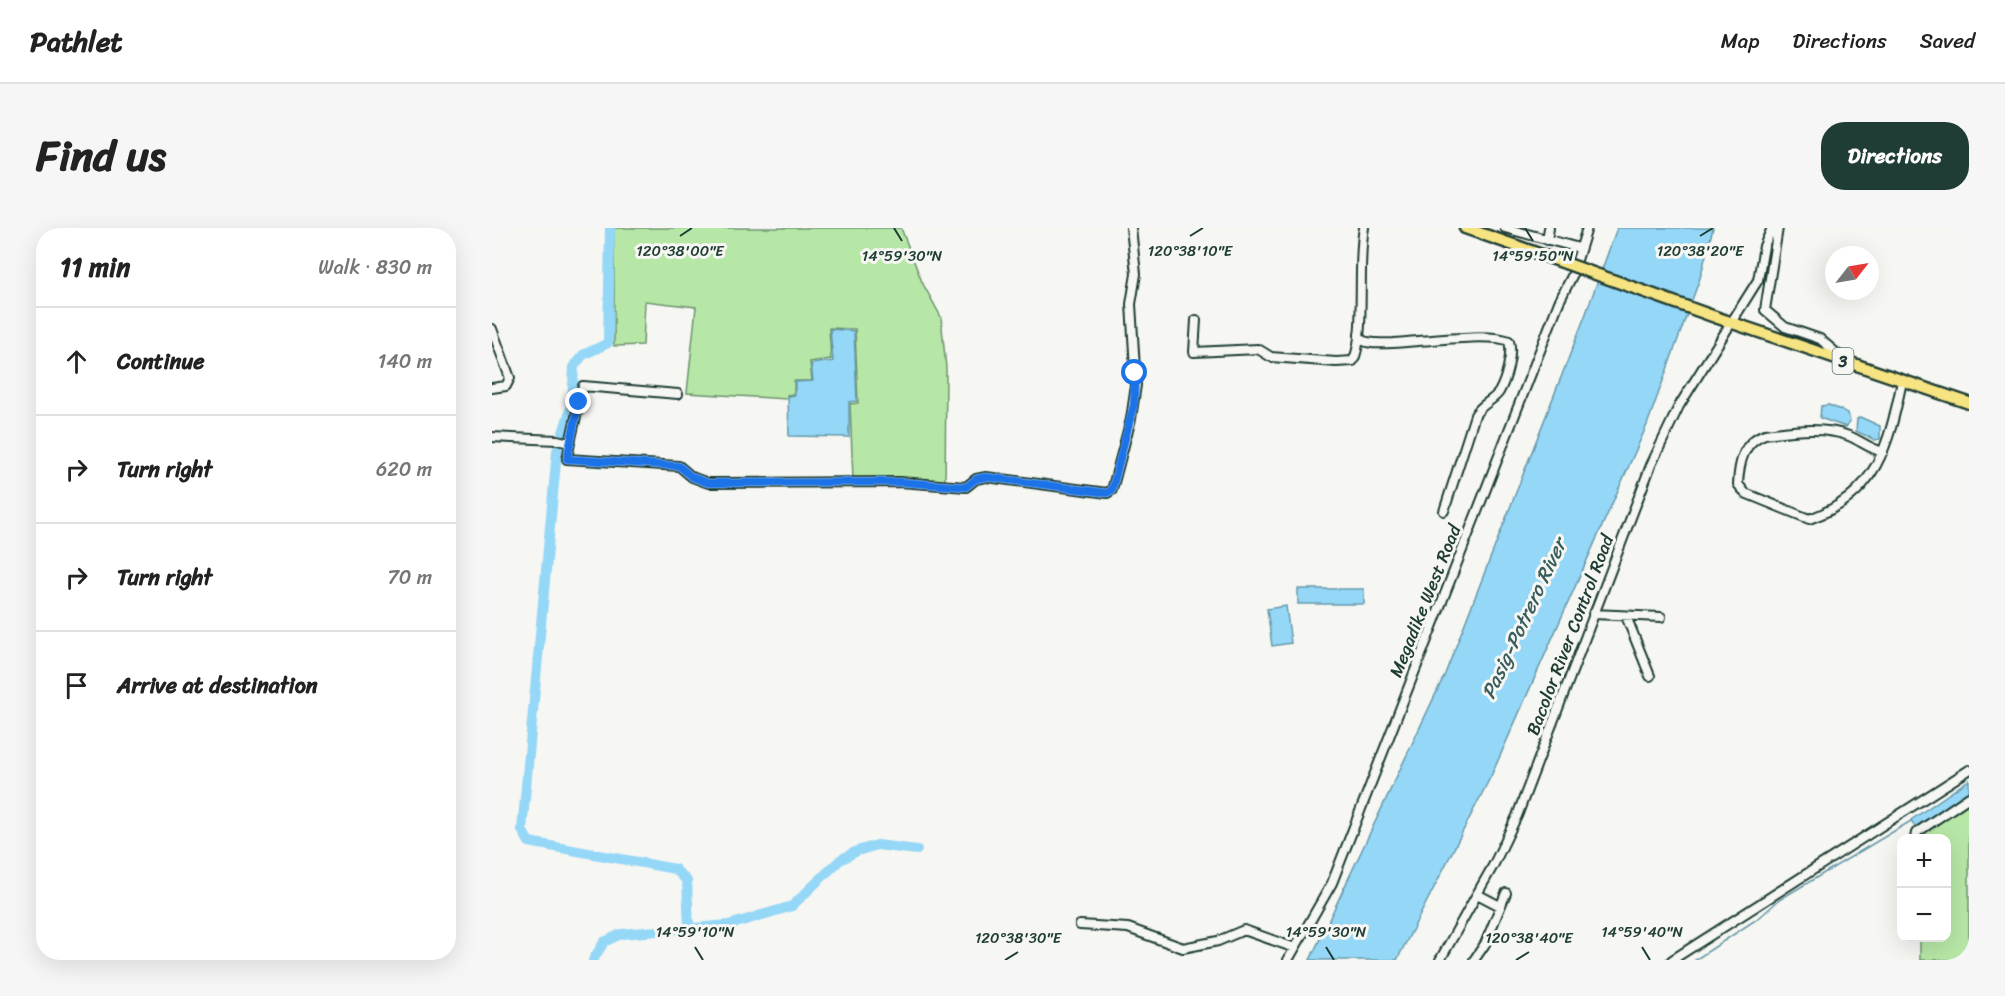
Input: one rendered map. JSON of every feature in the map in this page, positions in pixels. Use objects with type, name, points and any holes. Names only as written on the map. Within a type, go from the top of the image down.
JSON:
[{"type":"highway","name":"3","points":[[1465,228],[1718,318],[1969,403]]},
{"type":"street","points":[[678,394],[583,386],[567,459],[679,466],[692,477],[708,483],[900,482],[966,487],[976,479],[986,477],[1110,492],[1134,404],[1136,385],[1131,304],[1136,274],[1131,228]]},
{"type":"street","points":[[1196,320],[1194,352],[1258,349],[1271,357],[1336,362],[1353,361],[1357,354],[1359,334],[1360,255],[1364,228]]},
{"type":"street","points":[[1505,228],[1579,248]]},
{"type":"street","points":[[1547,240],[1549,228]]},
{"type":"street","name":"Megadike West Road","points":[[1288,960],[1332,883],[1546,333],[1572,276],[1587,228]]},
{"type":"street","name":"Bacolor River Control Road","points":[[1440,960],[1494,864],[1516,816],[1665,432],[1758,280],[1764,246],[1772,228]]},
{"type":"street","points":[[1778,228],[1765,310],[1785,327],[1820,339],[1848,363]]},
{"type":"street","points":[[492,328],[510,378],[506,386],[492,388]]},
{"type":"street","points":[[1359,334],[1361,340],[1373,343],[1432,342],[1492,336],[1509,341],[1512,350],[1498,393],[1479,407],[1475,415],[1444,511]]},
{"type":"street","points":[[1883,452],[1870,449],[1852,437],[1824,430],[1765,434],[1758,436],[1745,448],[1738,484],[1745,493],[1809,519],[1850,498],[1859,489],[1883,452],[1893,429],[1902,381]]},
{"type":"street","points":[[492,437],[557,440],[569,443]]},
{"type":"street","points":[[1593,614],[1661,617]]},
{"type":"street","points":[[1626,616],[1650,676]]},
{"type":"street","points":[[1672,960],[1969,770]]},
{"type":"street","points":[[1916,834],[1969,797]]},
{"type":"street","points":[[1474,960],[1485,944],[1506,893]]},
{"type":"street","points":[[1477,894],[1500,906]]},
{"type":"street","points":[[1080,926],[1128,928],[1183,948],[1218,941],[1244,930],[1294,948]]},
{"type":"green space","points":[[614,228],[901,228],[922,282],[941,317],[946,368],[945,488],[853,480],[850,404],[858,403],[855,329],[829,328],[831,359],[810,362],[812,381],[794,381],[794,394],[787,395],[787,399],[687,393],[696,307],[645,301],[643,345],[614,346]]},
{"type":"green space","points":[[1969,799],[1969,960],[1920,960],[1920,942],[1951,942],[1951,834],[1920,833]]},
{"type":"water","name":"Pasig-Potrero River","points":[[1617,228],[1713,228],[1700,278],[1647,425],[1492,774],[1397,960],[1310,960],[1445,674],[1585,316]]},
{"type":"water","points":[[830,329],[854,331],[857,401],[849,402],[849,437],[789,436],[788,396],[795,395],[795,382],[813,381],[811,364],[833,361]]},
{"type":"water","points":[[1829,405],[1848,413],[1850,421],[1846,427],[1820,418],[1821,406]]},
{"type":"water","points":[[1860,417],[1880,426],[1880,439],[1875,440],[1856,431],[1857,419]]},
{"type":"water","points":[[1298,589],[1364,589],[1364,604],[1298,604]]},
{"type":"water","points":[[1286,606],[1291,643],[1272,646],[1267,609]]},
{"type":"water","points":[[1969,780],[1969,794],[1915,827],[1911,820]]},
{"type":"waterway","points":[[610,228],[608,343],[583,355],[574,366],[572,405],[557,451],[522,830],[529,842],[675,869],[687,881],[689,929]]},
{"type":"waterway","points":[[1695,960],[1760,917],[1779,900],[1911,821]]},
{"type":"waterway","points":[[593,960],[604,942],[621,934],[729,925],[792,906],[840,860],[857,851],[877,845],[917,850]]},
{"type":"route","points":[[579,402],[567,459],[679,466],[692,477],[708,483],[900,482],[966,487],[976,479],[986,477],[1107,493],[1112,490],[1131,419],[1136,385],[1135,373]]}]
